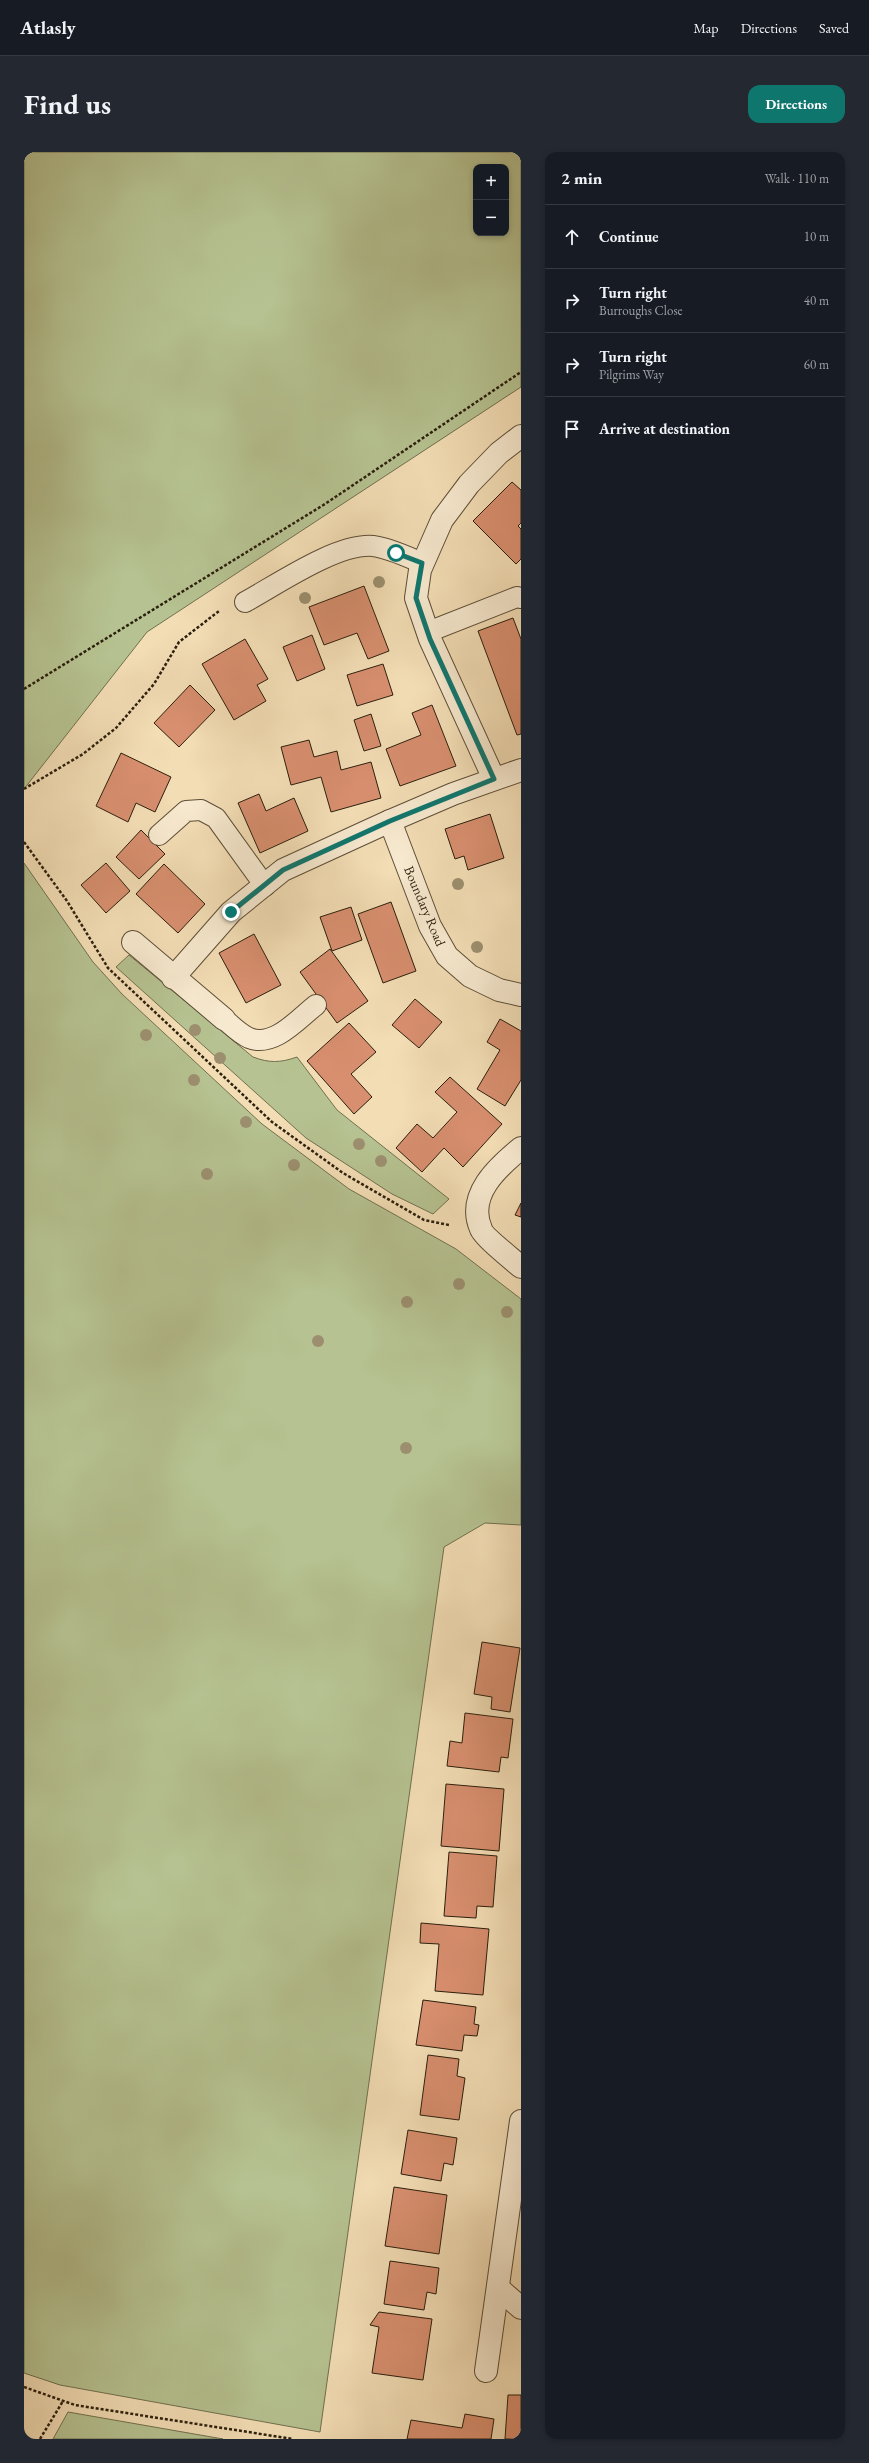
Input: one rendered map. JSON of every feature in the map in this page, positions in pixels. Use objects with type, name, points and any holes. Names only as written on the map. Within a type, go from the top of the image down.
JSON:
[{"type":"street","points":[[494,779],[428,632],[416,598],[422,563],[442,520],[469,484],[499,453],[521,436]]},
{"type":"street","points":[[174,978],[231,912],[283,870],[390,821],[494,779],[521,770]]},
{"type":"street","name":"Boundary Road","points":[[390,821],[430,926],[447,956],[470,976],[499,990],[521,995]]},
{"type":"street","points":[[133,942],[224,1019]]},
{"type":"street","points":[[521,1148],[490,1177],[479,1196],[478,1215],[481,1230],[521,1267]]},
{"type":"street","points":[[486,2370],[521,2121]]},
{"type":"street","points":[[498,2288],[521,2308]]},
{"type":"lane","points":[[246,602],[340,551],[359,546],[374,546],[422,563]]},
{"type":"lane","points":[[428,632],[517,597],[521,598]]},
{"type":"lane","points":[[159,835],[186,811],[201,810],[216,818],[264,886]]},
{"type":"lane","points":[[224,1019],[248,1038],[261,1040],[275,1037],[316,1005]]},
{"type":"path","points":[[24,689],[325,504],[521,372]]},
{"type":"path","points":[[24,789],[83,754],[116,728],[154,684],[179,642],[234,600],[246,602]]},
{"type":"path","points":[[24,842],[67,901],[108,968],[272,1122],[343,1173],[424,1220],[481,1230]]},
{"type":"path","points":[[24,2387],[75,2405],[293,2439]]},
{"type":"path","points":[[40,2439],[63,2401]]},
{"type":"green space","points":[[24,152],[521,152],[521,387],[147,632],[24,789]]},
{"type":"green space","points":[[24,863],[93,962],[122,994],[262,1124],[349,1189],[456,1249],[521,1299],[521,1525],[485,1523],[444,1547],[320,2432],[60,2385],[24,2373]]},
{"type":"green space","points":[[129,955],[253,1057],[275,1062],[297,1057],[337,1110],[449,1199],[433,1214],[392,1194],[306,1138],[116,967]]},
{"type":"green space","points":[[68,2412],[223,2439],[53,2439]]},
{"type":"building","points":[[512,482],[521,490],[521,523],[518,526],[521,529],[521,559],[516,564],[473,521]]},
{"type":"building","points":[[364,586],[389,651],[368,659],[357,633],[324,645],[309,607]]},
{"type":"building","points":[[513,618],[521,639],[521,734],[517,735],[478,631]]},
{"type":"building","points":[[312,635],[325,669],[297,681],[283,647]]},
{"type":"building","points":[[245,639],[268,679],[257,685],[266,701],[234,720],[202,664]]},
{"type":"building","points":[[383,664],[393,695],[357,706],[347,675]]},
{"type":"building","points":[[190,685],[215,710],[179,747],[154,723]]},
{"type":"building","points":[[432,705],[456,766],[400,786],[386,749],[421,735],[412,713]]},
{"type":"building","points":[[371,714],[381,746],[364,751],[354,720]]},
{"type":"building","points":[[309,740],[314,757],[337,751],[341,770],[371,762],[381,798],[331,812],[321,777],[291,785],[281,747]]},
{"type":"building","points":[[121,753],[171,777],[155,812],[136,803],[128,822],[96,806]]},
{"type":"building","points":[[259,794],[266,811],[294,798],[308,831],[260,853],[238,803]]},
{"type":"building","points":[[490,814],[504,858],[468,870],[464,856],[455,859],[445,829]]},
{"type":"building","points":[[141,830],[165,854],[139,879],[116,857]]},
{"type":"building","points":[[106,863],[130,891],[106,913],[81,885]]},
{"type":"building","points":[[164,864],[205,904],[178,933],[136,894]]},
{"type":"building","points":[[391,902],[416,971],[383,983],[358,914]]},
{"type":"building","points":[[351,907],[362,940],[332,951],[320,917]]},
{"type":"building","points":[[254,934],[281,985],[246,1003],[219,953]]},
{"type":"building","points":[[330,949],[368,1001],[337,1023],[300,972]]},
{"type":"building","points":[[415,999],[442,1022],[419,1048],[392,1025]]},
{"type":"building","points":[[500,1019],[521,1031],[521,1080],[505,1106],[477,1089],[500,1050],[487,1042]]},
{"type":"building","points":[[349,1023],[376,1052],[351,1074],[372,1097],[354,1114],[307,1061]]},
{"type":"building","points":[[450,1077],[502,1124],[463,1167],[444,1148],[422,1172],[396,1148],[417,1124],[433,1138],[457,1112],[435,1092]]},
{"type":"building","points":[[521,1203],[521,1217],[515,1215]]},
{"type":"building","points":[[482,1642],[520,1648],[510,1712],[491,1709],[492,1697],[474,1694]]},
{"type":"building","points":[[465,1713],[513,1719],[508,1758],[501,1757],[499,1772],[447,1766],[450,1741],[462,1743]]},
{"type":"building","points":[[446,1784],[504,1789],[499,1851],[441,1846]]},
{"type":"building","points":[[449,1852],[497,1856],[493,1907],[477,1906],[476,1918],[444,1916]]},
{"type":"building","points":[[421,1923],[489,1929],[483,1995],[435,1991],[439,1944],[420,1943]]},
{"type":"building","points":[[423,2000],[476,2007],[474,2024],[479,2025],[477,2036],[464,2035],[462,2051],[416,2045]]},
{"type":"building","points":[[428,2055],[459,2059],[457,2076],[465,2078],[459,2120],[420,2115]]},
{"type":"building","points":[[408,2130],[457,2138],[453,2165],[444,2163],[441,2181],[401,2174]]},
{"type":"building","points":[[394,2187],[447,2195],[439,2254],[385,2246]]},
{"type":"building","points":[[390,2261],[439,2268],[436,2294],[427,2292],[424,2310],[384,2304]]},
{"type":"building","points":[[379,2312],[432,2319],[423,2380],[372,2373],[379,2327],[370,2325]]},
{"type":"building","points":[[508,2395],[521,2395],[521,2439],[505,2439]]},
{"type":"building","points":[[465,2414],[494,2419],[491,2439],[407,2439],[411,2420],[462,2428]]},
{"type":"route","points":[[231,912],[283,870],[390,821],[453,794],[494,779],[430,639],[416,598],[422,563],[396,553]]}]
